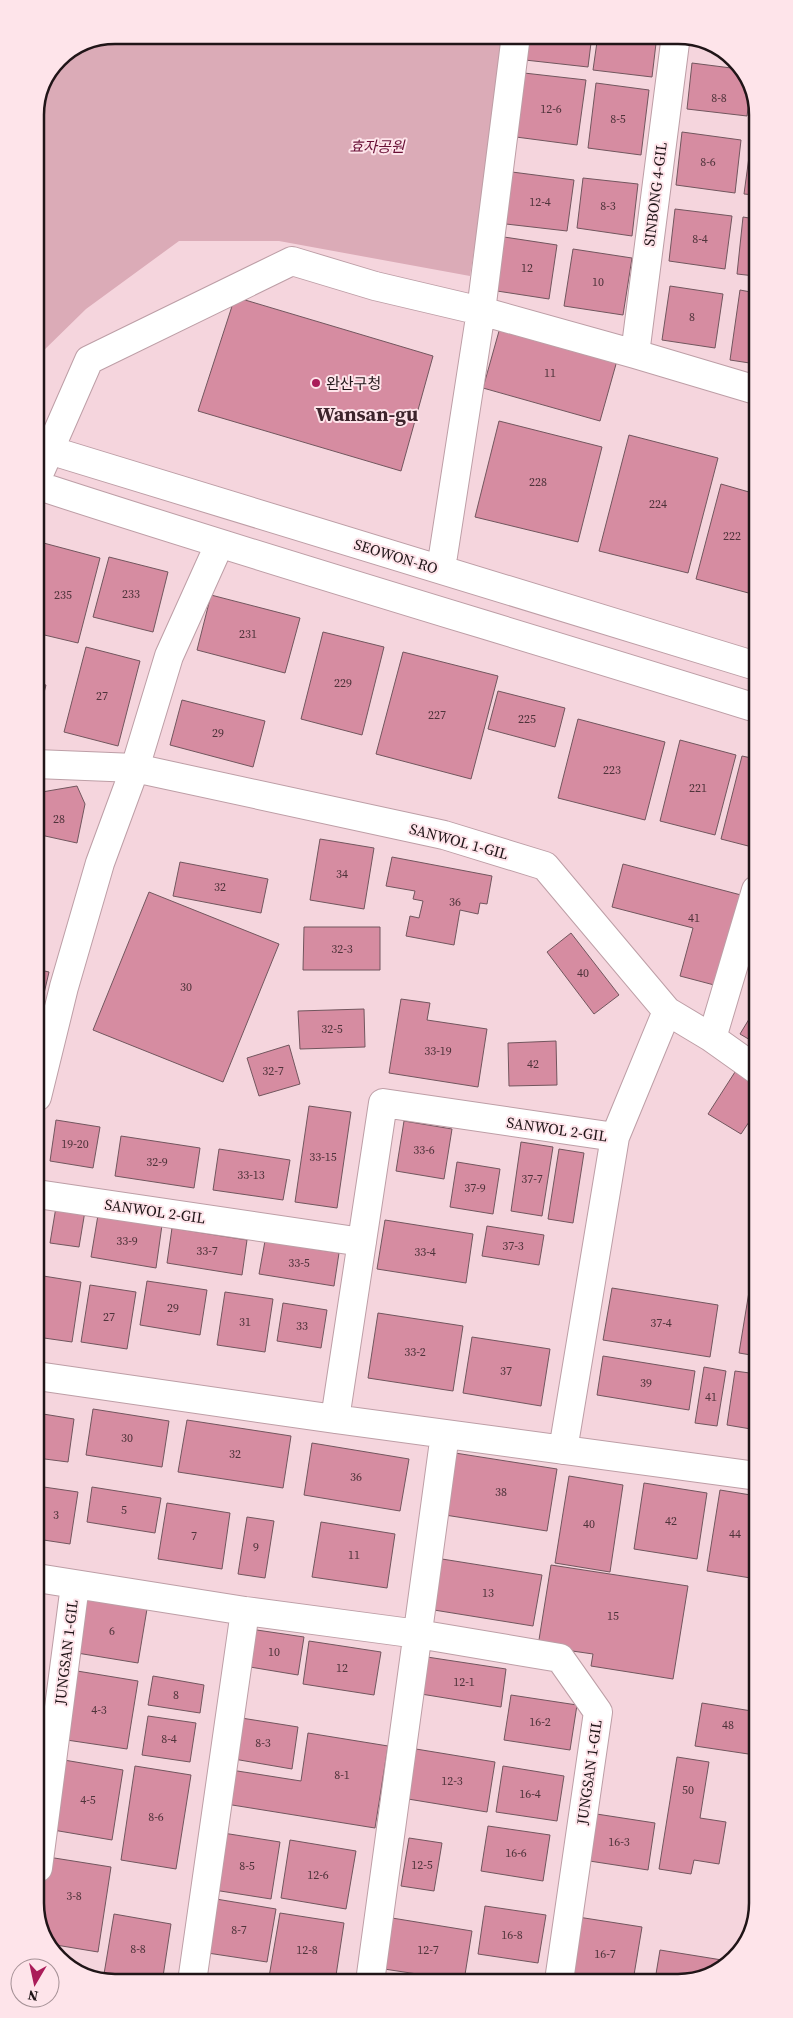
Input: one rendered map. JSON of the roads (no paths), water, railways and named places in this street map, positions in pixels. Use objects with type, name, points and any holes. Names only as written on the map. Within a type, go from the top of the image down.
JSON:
[{"type":"street","points":[[443,556],[481,311],[515,44]]},
{"type":"street","name":"SINBONG 4-GIL","points":[[635,354],[675,44]]},
{"type":"street","points":[[44,446],[89,360],[292,261],[378,278],[481,311],[749,388]]},
{"type":"street","name":"SEOWON-RO","points":[[44,448],[749,664]]},
{"type":"street","points":[[44,488],[219,545],[438,609],[749,706]]},
{"type":"street","points":[[44,1068],[64,987],[100,863],[135,768],[169,656],[219,545]]},
{"type":"street","name":"SANWOL 1-GIL","points":[[44,764],[135,768],[444,834],[545,866],[668,1011],[712,1038],[749,1064]]},
{"type":"street","points":[[712,1038],[749,914]]},
{"type":"street","points":[[615,1137],[668,1011]]},
{"type":"street","name":"SANWOL 2-GIL","points":[[335,1419],[383,1103],[615,1137],[563,1450]]},
{"type":"street","name":"SANWOL 2-GIL","points":[[44,1195],[362,1242]]},
{"type":"street","points":[[44,1377],[335,1419],[749,1475]]},
{"type":"street","points":[[371,1974],[444,1434]]},
{"type":"street","name":"JUNGSAN 1-GIL","points":[[44,1579],[245,1611],[418,1634],[560,1658],[598,1712],[560,1974]]},
{"type":"street","name":"JUNGSAN 1-GIL","points":[[44,1821],[74,1585]]},
{"type":"street","points":[[193,1974],[245,1611]]},
{"type":"place","name":"완산구청","points":[[316,383]]},
{"type":"district","name":"Wansan-gu","points":[[367,414]]},
{"type":"park label","name":"효자공원","points":[[377,146]]}]
